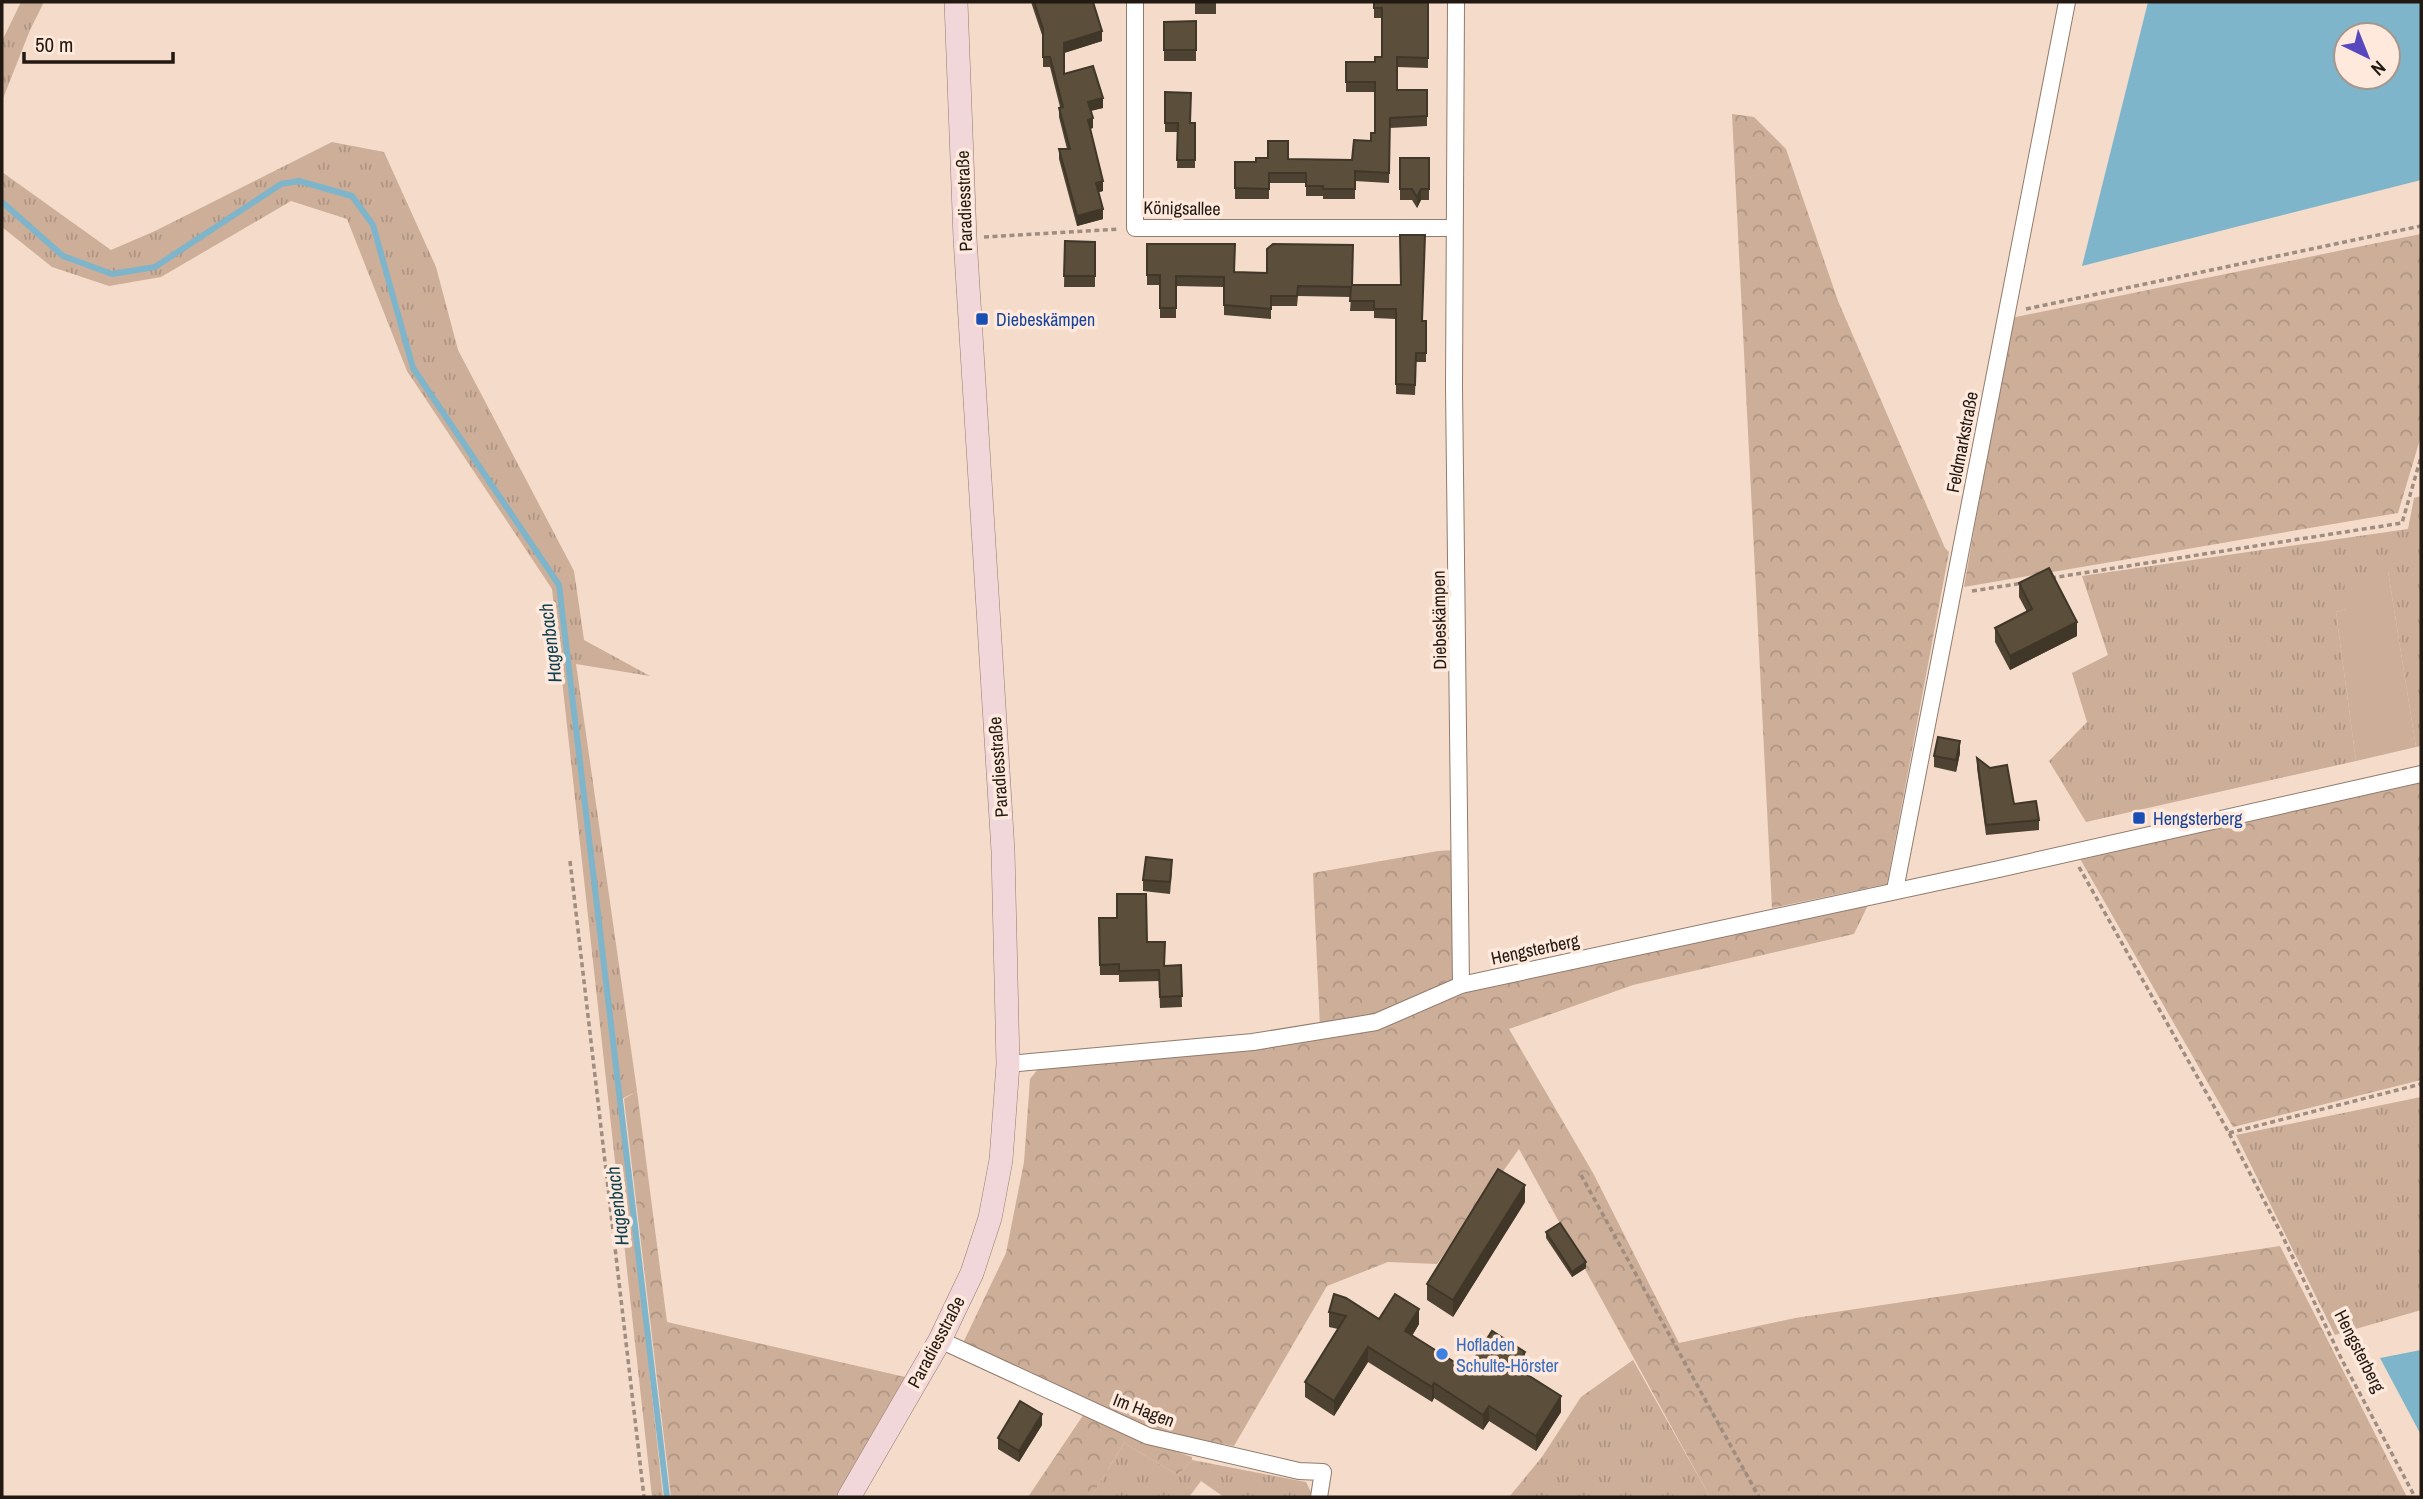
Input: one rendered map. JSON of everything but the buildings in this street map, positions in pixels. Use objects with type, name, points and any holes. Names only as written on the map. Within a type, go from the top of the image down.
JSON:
[{"type":"main road","name":"Paradiesstraße","points":[[849,1497],[940,1340],[972,1273],[990,1218],[1001,1160],[1007,1064],[1003,851],[965,238],[956,2]]},
{"type":"street","name":"Königsallee","points":[[1135,2],[1135,229],[1454,228]]},
{"type":"street","name":"Diebeskämpen","points":[[1457,2],[1454,228],[1461,985]]},
{"type":"street","name":"Feldmarkstraße","points":[[1895,890],[2067,2]]},
{"type":"street","name":"Hengsterberg","points":[[1007,1064],[1252,1042],[1376,1023],[1461,985],[2421,774]]},
{"type":"street","name":"Im Hagen","points":[[940,1340],[1149,1436],[1299,1471],[1323,1472],[1319,1497]]},
{"type":"path","points":[[2007,312],[2421,226]]},
{"type":"path","points":[[965,238],[1135,229]]},
{"type":"path","points":[[2048,579],[2402,523],[2421,457]]},
{"type":"path","points":[[1952,594],[2034,581]]},
{"type":"path","name":"Hengsterberg","points":[[2071,853],[2229,1133],[2342,1360],[2415,1497]]},
{"type":"path","points":[[570,861],[644,1497]]},
{"type":"path","points":[[2229,1133],[2421,1084]]},
{"type":"path","points":[[1581,1175],[1759,1497]]},
{"type":"green space","points":[[21,2],[44,2],[2,101],[2,41]]},
{"type":"green space","points":[[1732,114],[1754,117],[1786,149],[1838,301],[1949,552],[1887,884],[1772,908]]},
{"type":"green space","points":[[332,142],[384,152],[436,267],[458,350],[574,571],[584,640],[650,676],[576,664],[637,1091],[620,1100],[663,1497],[652,1497],[552,589],[407,371],[347,219],[291,201],[161,277],[109,286],[52,267],[2,227],[2,172],[111,250],[155,231]]},
{"type":"green space","points":[[2421,234],[2421,436],[2398,513],[1964,587],[2011,318]]},
{"type":"green space","points":[[2421,496],[2421,746],[2416,747],[2388,571],[2346,609],[2336,612],[2356,761],[2086,822],[2049,761],[2087,722],[2072,673],[2108,655],[2082,576],[2408,529],[2414,498]]},
{"type":"green space","points":[[2388,571],[2416,747],[2356,761],[2336,612],[2346,609],[2344,576]]},
{"type":"green space","points":[[2421,783],[2421,1080],[2233,1127],[2079,857]]},
{"type":"green space","points":[[1455,850],[1458,983],[1376,1020],[1320,1028],[1313,873]]},
{"type":"green space","points":[[1868,905],[1854,934],[1633,985],[1509,1029],[1593,1173],[1679,1343],[1795,1318],[2280,1246],[2407,1497],[1710,1497],[1519,1149],[1437,1264],[1388,1262],[1327,1286],[1234,1446],[1155,1431],[963,1343],[1006,1253],[1024,1162],[1030,1079],[1038,1069],[1252,1049],[1378,1029],[1470,991]]},
{"type":"green space","points":[[637,1091],[667,1322],[905,1377],[841,1497],[671,1497],[624,1099]]},
{"type":"green space","points":[[2421,1097],[2421,1310],[2335,1335],[2236,1135]]},
{"type":"green space","points":[[1633,1360],[1710,1497],[1509,1497],[1542,1457],[1581,1397]]},
{"type":"green space","points":[[1084,1414],[1192,1457],[1192,1460],[1178,1475],[1124,1443],[1091,1497],[1028,1497]]},
{"type":"green space","points":[[1124,1443],[1178,1475],[1192,1460],[1306,1482],[1311,1492],[1310,1497],[1224,1497],[1201,1481],[1189,1497],[1091,1497]]},
{"type":"water","points":[[2148,2],[2421,2],[2421,180],[2082,266]]},
{"type":"water","points":[[2421,1350],[2421,1435],[2380,1358]]},
{"type":"waterway","name":"Hagenbach","points":[[2,202],[63,256],[112,274],[155,267],[281,184],[299,181],[352,196],[373,225],[413,368],[559,585],[667,1497]]},
{"type":"place","name":"Diebeskämpen","points":[[982,319]]},
{"type":"place","name":"Hengsterberg","points":[[2139,818]]},
{"type":"place","name":"Hofladen Schulte-Hörster","points":[[1442,1354]]}]
